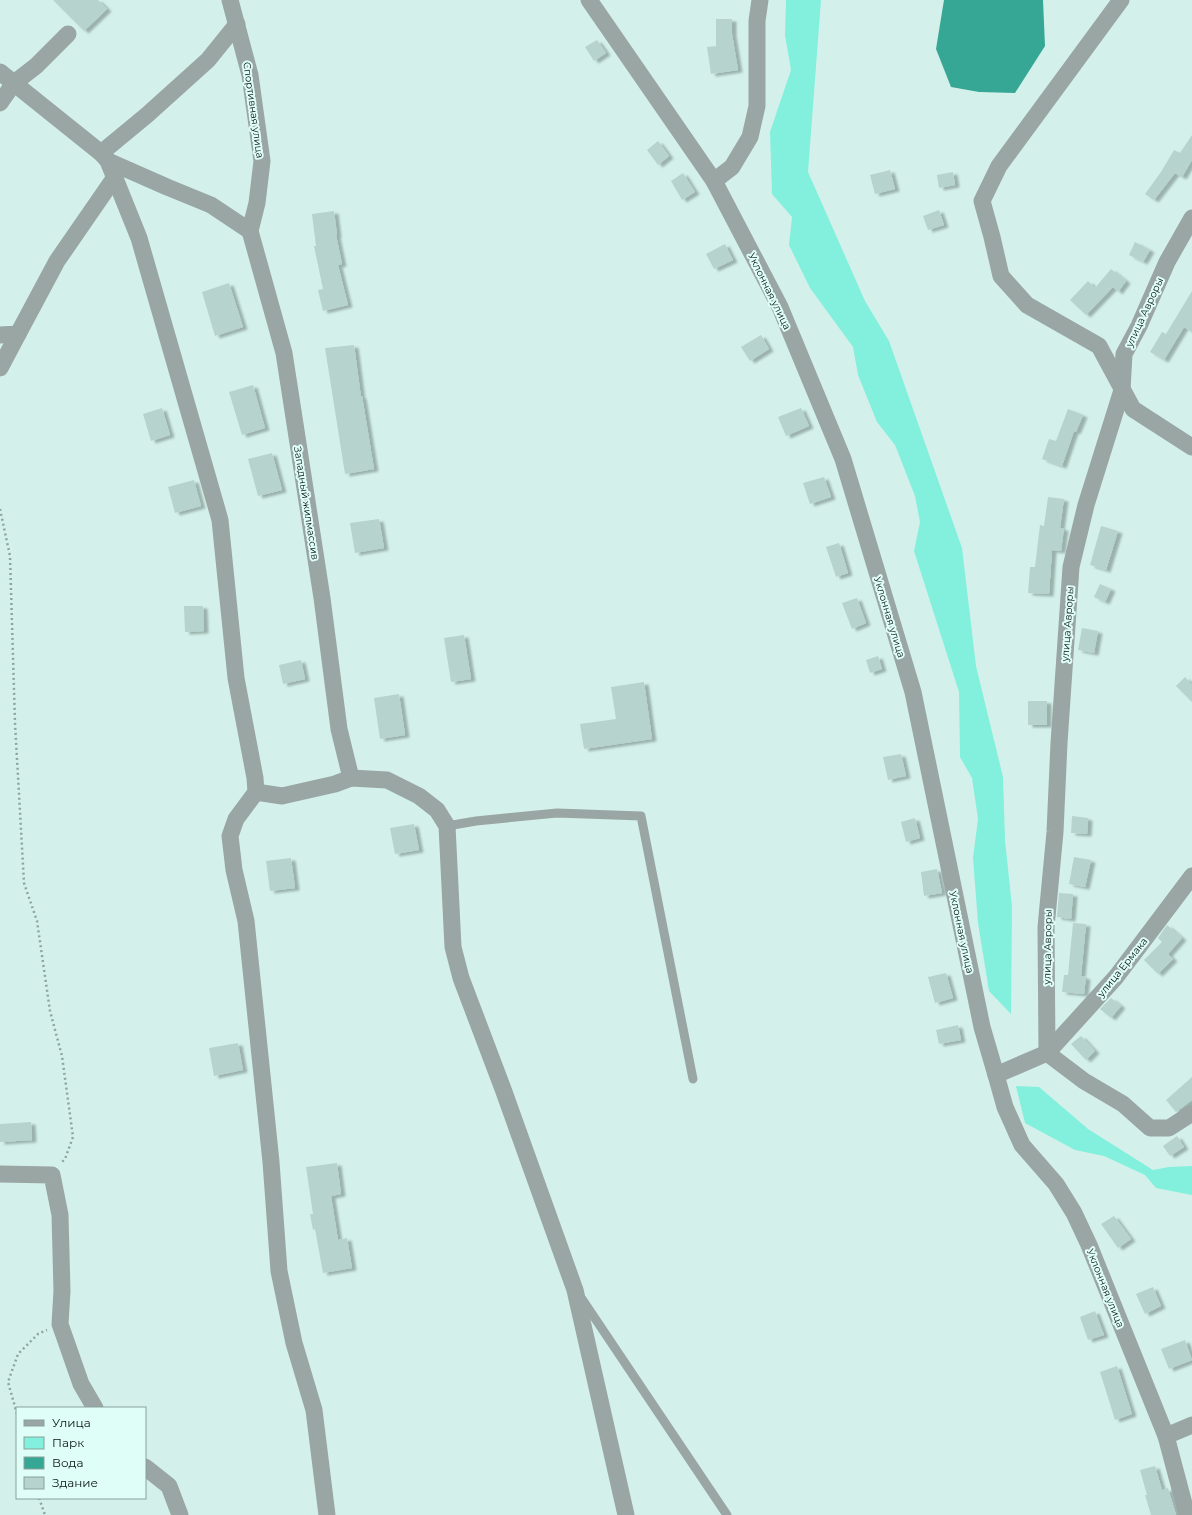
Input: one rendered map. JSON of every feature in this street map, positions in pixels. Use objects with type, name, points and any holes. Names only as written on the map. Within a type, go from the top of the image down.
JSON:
[{"type":"street","name":"Спортивная улица","points":[[230,0],[238,24],[250,75],[262,161],[258,202],[250,231]]},
{"type":"street","name":"Уклонная улица","points":[[589,0],[714,181],[780,307],[843,459],[913,692],[982,1027],[1004,1107],[1022,1145],[1056,1184],[1074,1213],[1089,1245],[1166,1436],[1187,1515]]},
{"type":"street","points":[[714,181],[732,167],[750,137],[757,106],[757,21],[760,0]]},
{"type":"street","points":[[1121,0],[999,166],[982,201],[1001,276],[1027,305],[1099,346],[1133,409],[1192,447]]},
{"type":"street","points":[[104,157],[147,115],[208,60],[238,24]]},
{"type":"street","points":[[0,103],[14,83],[36,66],[68,34]]},
{"type":"street","points":[[0,72],[104,157],[167,187],[211,205],[250,231]]},
{"type":"street","points":[[104,157],[115,177],[139,238],[220,520],[236,678],[255,778],[256,792],[236,819],[230,836],[234,870],[246,921],[271,1162],[279,1271],[294,1343],[314,1410],[327,1515]]},
{"type":"street","points":[[0,368],[57,261],[115,177]]},
{"type":"street","name":"улица Авроры","points":[[1047,1053],[1046,927],[1055,832],[1059,743],[1071,567],[1086,505],[1122,390],[1124,354],[1139,326],[1167,262],[1192,218]]},
{"type":"street","name":"Западный жилмассив","points":[[250,231],[284,353],[322,598],[339,729],[351,778]]},
{"type":"street","points":[[0,335],[18,334]]},
{"type":"street","points":[[256,792],[282,796],[335,784],[351,778],[388,780],[419,796],[437,810],[448,826],[453,947],[461,978],[503,1089],[575,1290],[626,1515]]},
{"type":"street","name":"улица Ермака","points":[[1047,1053],[1116,977],[1192,876]]},
{"type":"street","points":[[996,1075],[1047,1053],[1084,1081],[1123,1104],[1150,1128],[1169,1128],[1192,1113]]},
{"type":"street","points":[[0,1174],[52,1174],[60,1215],[62,1291],[60,1324],[81,1384],[94,1407]]},
{"type":"street","points":[[1166,1436],[1192,1425]]},
{"type":"street","points":[[146,1468],[169,1486],[180,1515]]},
{"type":"lane","points":[[448,826],[476,821],[557,812],[640,816],[693,1079]]},
{"type":"lane","points":[[575,1290],[727,1515]]},
{"type":"path","points":[[0,509],[10,556],[15,723],[24,883],[37,921],[50,1011],[62,1056],[73,1137],[65,1159],[52,1174]]},
{"type":"path","points":[[16,1410],[8,1382],[18,1354],[38,1334],[60,1324]]},
{"type":"path","points":[[39,1499],[45,1515]]},
{"type":"green space","points":[[786,0],[821,0],[808,172],[865,301],[889,341],[962,548],[976,666],[1003,777],[1005,840],[1012,907],[1011,1014],[989,991],[978,923],[973,858],[978,819],[972,778],[960,757],[959,692],[914,551],[920,522],[915,496],[895,445],[877,422],[858,375],[853,347],[810,288],[789,245],[792,217],[772,194],[770,132],[791,70],[785,35]]},
{"type":"green space","points":[[1016,1086],[1039,1087],[1088,1129],[1153,1170],[1169,1167],[1192,1166],[1192,1195],[1156,1188],[1145,1175],[1104,1156],[1075,1150],[1025,1123]]},
{"type":"water","points":[[944,0],[1043,0],[1045,46],[1015,93],[979,92],[951,87],[936,49]]},
{"type":"building","points":[[53,0],[98,0],[107,9],[84,31]]},
{"type":"building","points":[[716,19],[732,19],[732,34],[738,70],[711,74],[707,47],[716,46]]},
{"type":"building","points":[[597,40],[606,53],[594,61],[585,47]]},
{"type":"building","points":[[1192,135],[1192,160],[1182,177],[1175,173],[1154,200],[1145,194],[1161,172],[1174,150],[1180,153]]},
{"type":"building","points":[[658,141],[669,156],[658,165],[647,150]]},
{"type":"building","points":[[890,170],[895,189],[875,194],[870,175]]},
{"type":"building","points":[[953,172],[955,185],[939,188],[937,175]]},
{"type":"building","points":[[683,173],[695,192],[682,200],[671,181]]},
{"type":"building","points":[[939,210],[944,225],[928,230],[923,216]]},
{"type":"building","points":[[334,211],[336,235],[342,264],[338,265],[348,305],[323,311],[318,290],[323,289],[314,246],[316,246],[312,214]]},
{"type":"building","points":[[1135,242],[1150,250],[1143,262],[1129,255]]},
{"type":"building","points":[[725,244],[733,260],[714,269],[706,254]]},
{"type":"building","points":[[1111,269],[1126,281],[1118,292],[1113,287],[1086,315],[1070,300],[1088,281],[1095,288]]},
{"type":"building","points":[[229,283],[243,327],[215,336],[202,292]]},
{"type":"building","points":[[1192,291],[1192,332],[1184,327],[1164,360],[1150,352],[1162,332],[1166,334]]},
{"type":"building","points":[[761,335],[769,349],[750,361],[741,347]]},
{"type":"building","points":[[354,345],[361,397],[362,396],[374,469],[345,474],[325,348]]},
{"type":"building","points":[[253,385],[265,428],[242,435],[229,392]]},
{"type":"building","points":[[162,408],[170,435],[151,441],[143,414]]},
{"type":"building","points":[[801,408],[809,426],[786,436],[778,417]]},
{"type":"building","points":[[1068,409],[1083,415],[1076,432],[1074,431],[1062,466],[1042,459],[1049,439],[1056,441]]},
{"type":"building","points":[[272,453],[282,490],[258,496],[248,459]]},
{"type":"building","points":[[824,477],[831,497],[810,504],[803,483]]},
{"type":"building","points":[[194,480],[201,506],[175,513],[168,487]]},
{"type":"building","points":[[1048,497],[1064,499],[1060,528],[1064,528],[1061,551],[1052,550],[1049,594],[1028,593],[1030,567],[1035,567],[1040,525],[1044,526]]},
{"type":"building","points":[[379,519],[384,548],[355,553],[350,523]]},
{"type":"building","points":[[1101,526],[1118,531],[1106,570],[1090,565]]},
{"type":"building","points":[[839,543],[848,573],[836,577],[826,547]]},
{"type":"building","points":[[1100,584],[1111,589],[1105,602],[1094,597]]},
{"type":"building","points":[[857,598],[866,623],[852,629],[842,603]]},
{"type":"building","points":[[184,606],[203,606],[204,631],[185,632]]},
{"type":"building","points":[[1082,628],[1098,631],[1094,653],[1078,650]]},
{"type":"building","points":[[464,635],[471,679],[451,682],[444,638]]},
{"type":"building","points":[[878,656],[882,669],[870,673],[866,660]]},
{"type":"building","points":[[301,660],[305,679],[283,684],[279,665]]},
{"type":"building","points":[[1185,677],[1192,685],[1192,702],[1176,686]]},
{"type":"building","points":[[644,682],[652,739],[584,749],[580,724],[616,719],[611,687]]},
{"type":"building","points":[[399,694],[405,735],[380,739],[374,698]]},
{"type":"building","points":[[1028,701],[1047,701],[1047,725],[1028,725]]},
{"type":"building","points":[[901,754],[906,776],[888,780],[883,757]]},
{"type":"building","points":[[1072,816],[1088,818],[1087,834],[1071,833]]},
{"type":"building","points":[[915,818],[920,838],[906,842],[901,822]]},
{"type":"building","points":[[414,824],[419,850],[395,854],[390,828]]},
{"type":"building","points":[[1074,857],[1091,860],[1085,887],[1069,884]]},
{"type":"building","points":[[291,858],[295,888],[270,891],[266,861]]},
{"type":"building","points":[[937,869],[942,893],[924,896],[921,872]]},
{"type":"building","points":[[1059,893],[1073,894],[1071,919],[1057,917]]},
{"type":"building","points":[[1073,923],[1086,924],[1081,976],[1086,977],[1084,994],[1062,992],[1064,975],[1068,975]]},
{"type":"building","points":[[1167,925],[1182,938],[1168,954],[1173,959],[1158,974],[1144,960],[1162,942],[1158,938]]},
{"type":"building","points":[[946,973],[953,998],[935,1003],[928,977]]},
{"type":"building","points":[[1111,998],[1121,1006],[1111,1018],[1100,1009]]},
{"type":"building","points":[[958,1025],[961,1040],[939,1044],[936,1030]]},
{"type":"building","points":[[1081,1036],[1095,1051],[1086,1060],[1071,1044]]},
{"type":"building","points":[[238,1043],[243,1070],[214,1076],[209,1048]]},
{"type":"building","points":[[1192,1077],[1192,1100],[1176,1112],[1166,1100]]},
{"type":"building","points":[[31,1122],[32,1140],[0,1142],[0,1124]]},
{"type":"building","points":[[1177,1136],[1184,1147],[1170,1156],[1163,1146]]},
{"type":"building","points":[[337,1163],[341,1194],[331,1196],[338,1240],[347,1238],[352,1268],[323,1273],[315,1229],[313,1230],[310,1214],[313,1214],[306,1167]]},
{"type":"building","points":[[1114,1216],[1131,1239],[1118,1248],[1101,1224]]},
{"type":"building","points":[[1153,1287],[1161,1306],[1145,1314],[1136,1294]]},
{"type":"building","points":[[1095,1311],[1104,1335],[1088,1340],[1080,1317]]},
{"type":"building","points":[[1185,1340],[1192,1360],[1169,1369],[1161,1349]]},
{"type":"building","points":[[1117,1366],[1132,1414],[1115,1420],[1100,1372]]},
{"type":"building","points":[[1155,1466],[1162,1490],[1168,1488],[1176,1515],[1151,1515],[1140,1470]]}]
